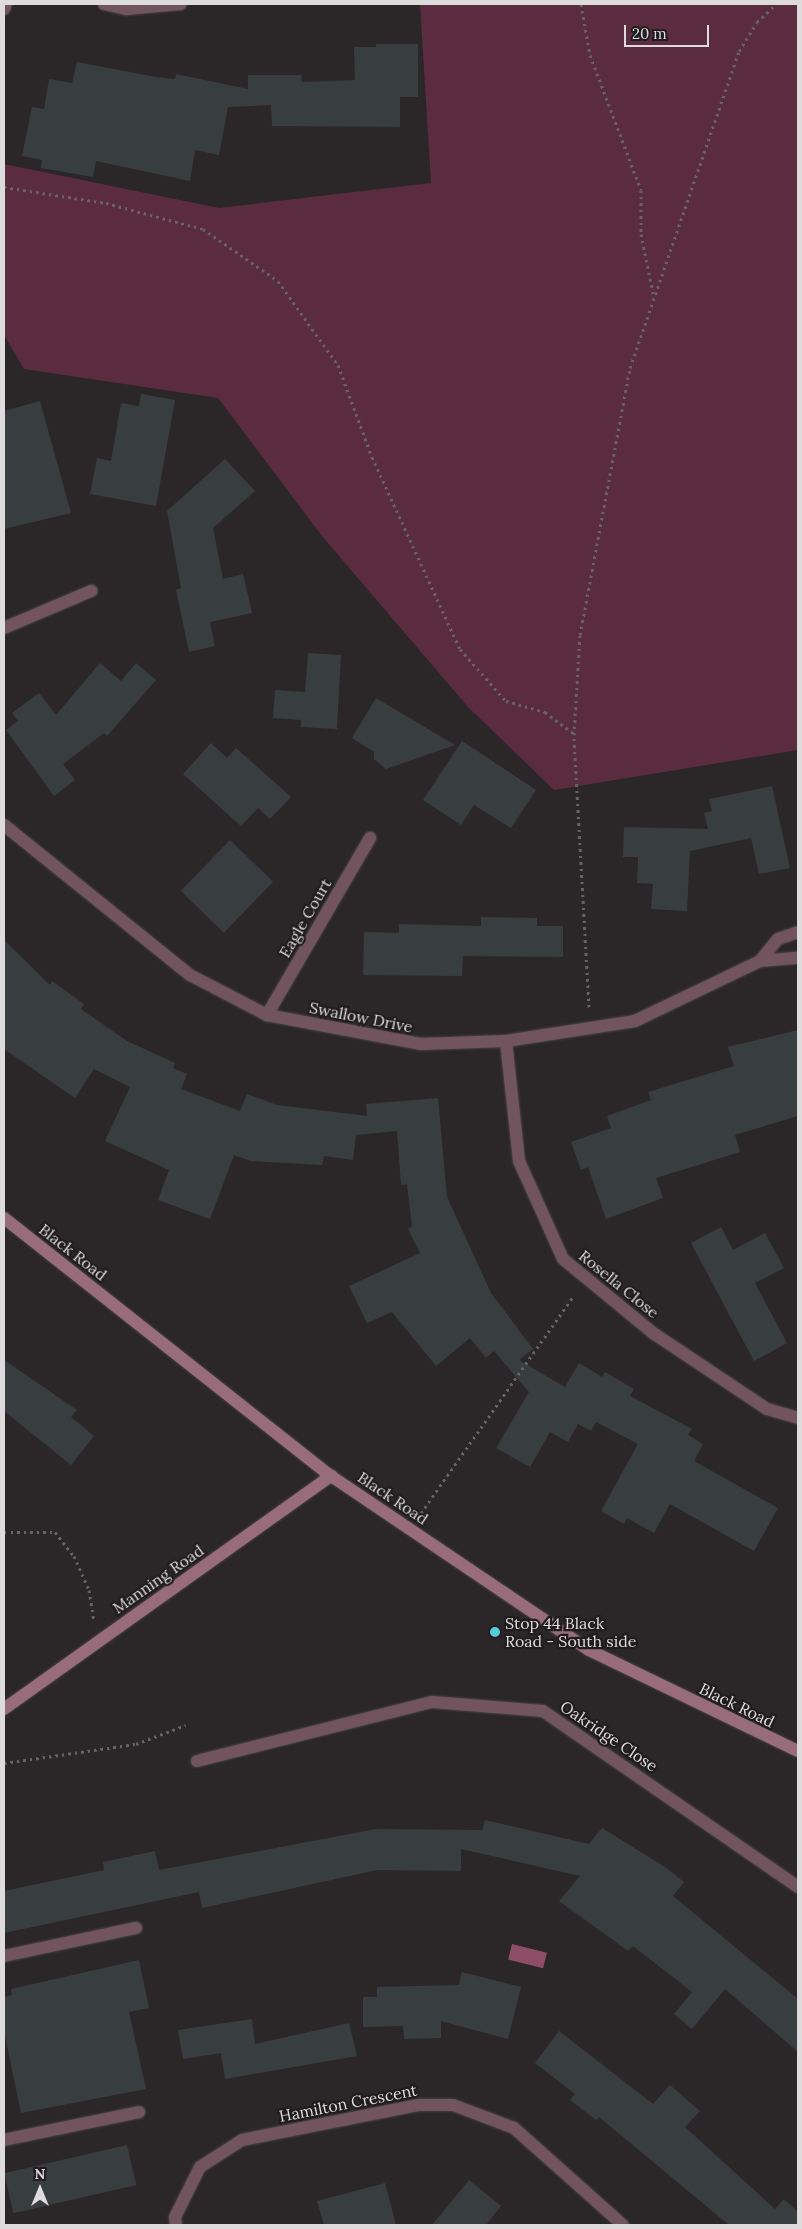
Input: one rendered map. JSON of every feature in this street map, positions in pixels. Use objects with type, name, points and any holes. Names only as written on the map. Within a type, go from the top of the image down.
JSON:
[{"type":"main road","name":"Black Road","points":[[4,1218],[331,1476],[589,1650],[798,1751]]},
{"type":"main road","name":"Manning Road","points":[[4,1709],[331,1476]]},
{"type":"street","points":[[4,9],[6,4]]},
{"type":"street","points":[[104,4],[126,10],[181,4]]},
{"type":"street","points":[[4,628],[91,591]]},
{"type":"street","name":"Swallow Drive","points":[[4,824],[190,975],[267,1015],[420,1044],[506,1041],[591,1030],[635,1021],[760,961],[798,958]]},
{"type":"street","name":"Eagle Court","points":[[267,1015],[370,838]]},
{"type":"street","name":"Swallow Drive","points":[[760,961],[778,939],[798,932]]},
{"type":"street","name":"Rosella Close","points":[[506,1041],[519,1161],[562,1259],[652,1333],[767,1409],[798,1418]]},
{"type":"street","name":"Oakridge Close","points":[[197,1761],[432,1702],[543,1711],[798,1887]]},
{"type":"street","points":[[4,1956],[136,1928]]},
{"type":"street","name":"Hamilton Crescent","points":[[176,2225],[200,2167],[242,2140],[418,2105],[453,2105],[514,2128],[623,2225]]},
{"type":"street","points":[[4,2140],[139,2112]]},
{"type":"path","points":[[581,4],[590,55],[641,190],[641,234],[654,299]]},
{"type":"path","points":[[591,1030],[574,734],[586,607],[630,368],[739,51],[757,22],[776,4]]},
{"type":"path","points":[[4,187],[106,203],[203,229],[278,281],[338,365],[372,457],[460,649],[506,701],[545,712],[574,734]]},
{"type":"path","points":[[410,1529],[586,1278]]},
{"type":"path","points":[[4,1532],[55,1532],[74,1556],[89,1590],[98,1641]]},
{"type":"path","points":[[4,1763],[136,1744],[186,1725]]},
{"type":"shaded area","points":[[420,4],[798,4],[798,750],[554,790],[468,707],[322,536],[218,398],[24,369],[4,335],[4,164],[219,208],[431,183]]},
{"type":"shaded area","points":[[512,1944],[547,1953],[543,1968],[508,1960]]},
{"type":"building","points":[[376,44],[418,44],[418,97],[400,97],[400,127],[272,126],[271,105],[228,107],[219,155],[195,150],[190,181],[96,161],[93,177],[41,168],[42,160],[22,156],[32,107],[44,109],[49,79],[72,83],[77,62],[156,77],[175,79],[176,74],[248,89],[248,75],[301,75],[302,82],[355,80],[354,47],[376,47]]},
{"type":"building","points":[[141,394],[175,400],[156,506],[90,494],[97,458],[111,461],[121,403],[139,406]]},
{"type":"building","points":[[40,401],[71,513],[4,529],[4,411]]},
{"type":"building","points":[[225,459],[255,491],[213,528],[223,579],[243,574],[252,613],[210,622],[215,646],[189,652],[176,590],[181,588],[167,511]]},
{"type":"building","points":[[308,653],[341,655],[337,729],[301,727],[301,720],[273,718],[275,690],[305,692]]},
{"type":"building","points":[[100,663],[121,681],[136,663],[156,680],[107,736],[104,733],[63,764],[75,780],[54,796],[6,730],[18,721],[12,713],[39,693],[56,715]]},
{"type":"building","points":[[376,698],[455,745],[386,769],[374,759],[374,752],[352,738]]},
{"type":"building","points":[[462,741],[536,790],[511,828],[474,805],[461,825],[423,800]]},
{"type":"building","points":[[211,743],[227,758],[236,748],[291,797],[270,819],[258,808],[241,826],[183,774]]},
{"type":"building","points":[[772,786],[790,868],[759,874],[751,838],[690,851],[687,911],[651,909],[653,884],[637,883],[638,857],[623,857],[624,827],[708,829],[704,813],[712,811],[709,799]]},
{"type":"building","points":[[230,840],[273,882],[224,933],[181,891]]},
{"type":"building","points":[[481,917],[537,918],[537,926],[563,926],[563,957],[463,956],[462,976],[363,975],[364,932],[399,933],[399,924],[481,926]]},
{"type":"building","points":[[4,940],[50,985],[52,981],[84,1004],[81,1009],[127,1041],[175,1063],[173,1068],[187,1074],[181,1089],[240,1111],[247,1094],[277,1105],[367,1116],[366,1104],[438,1098],[447,1197],[491,1293],[533,1349],[519,1360],[565,1387],[579,1363],[602,1377],[605,1372],[634,1389],[630,1396],[692,1429],[688,1435],[703,1444],[694,1461],[778,1508],[754,1551],[670,1504],[654,1533],[627,1518],[624,1524],[601,1511],[638,1444],[596,1422],[591,1431],[578,1424],[568,1442],[550,1432],[530,1467],[496,1448],[529,1392],[494,1351],[486,1358],[470,1338],[436,1366],[392,1312],[367,1323],[349,1286],[420,1253],[408,1229],[412,1227],[407,1184],[401,1185],[397,1131],[356,1135],[353,1160],[324,1156],[322,1165],[251,1161],[234,1155],[210,1219],[158,1200],[169,1170],[105,1141],[130,1087],[94,1069],[75,1098],[4,1049]]},
{"type":"building","points":[[798,1030],[798,1116],[735,1135],[740,1152],[656,1178],[663,1198],[606,1219],[588,1167],[581,1170],[571,1142],[611,1128],[607,1116],[651,1100],[648,1092],[734,1066],[728,1047]]},
{"type":"building","points":[[721,1227],[733,1250],[765,1233],[784,1268],[755,1283],[787,1343],[754,1361],[691,1243]]},
{"type":"building","points":[[4,1360],[77,1410],[71,1417],[94,1436],[71,1465],[4,1411]]},
{"type":"building","points":[[485,1820],[589,1844],[602,1828],[665,1867],[684,1882],[673,1896],[798,1999],[798,2052],[725,1989],[692,2029],[674,2014],[692,1992],[633,1946],[628,1951],[559,1901],[580,1876],[461,1849],[461,1871],[377,1870],[202,1908],[199,1892],[4,1933],[4,1891],[104,1870],[103,1862],[155,1851],[159,1870],[376,1829],[482,1830]]},
{"type":"building","points":[[139,1960],[149,2008],[129,2012],[146,2089],[21,2113],[4,2031],[4,1997],[12,1995],[11,1989]]},
{"type":"building","points":[[462,1972],[521,1987],[508,2039],[441,2021],[441,2038],[404,2039],[403,2026],[363,2027],[363,1997],[377,1997],[377,1987],[459,1985]]},
{"type":"building","points":[[252,2019],[255,2044],[349,2023],[357,2056],[225,2079],[221,2053],[183,2059],[178,2030]]},
{"type":"building","points":[[559,2031],[653,2104],[670,2085],[700,2111],[685,2127],[775,2209],[784,2199],[798,2212],[798,2225],[729,2225],[599,2117],[596,2120],[570,2100],[575,2094],[535,2063]]},
{"type":"building","points":[[127,2145],[136,2185],[13,2213],[4,2173]]},
{"type":"building","points":[[469,2180],[501,2206],[486,2225],[432,2225]]},
{"type":"building","points":[[385,2183],[396,2225],[324,2225],[317,2201]]},
{"type":"place","name":"Stop 44 Black Road - South side","points":[[495,1632]]}]
